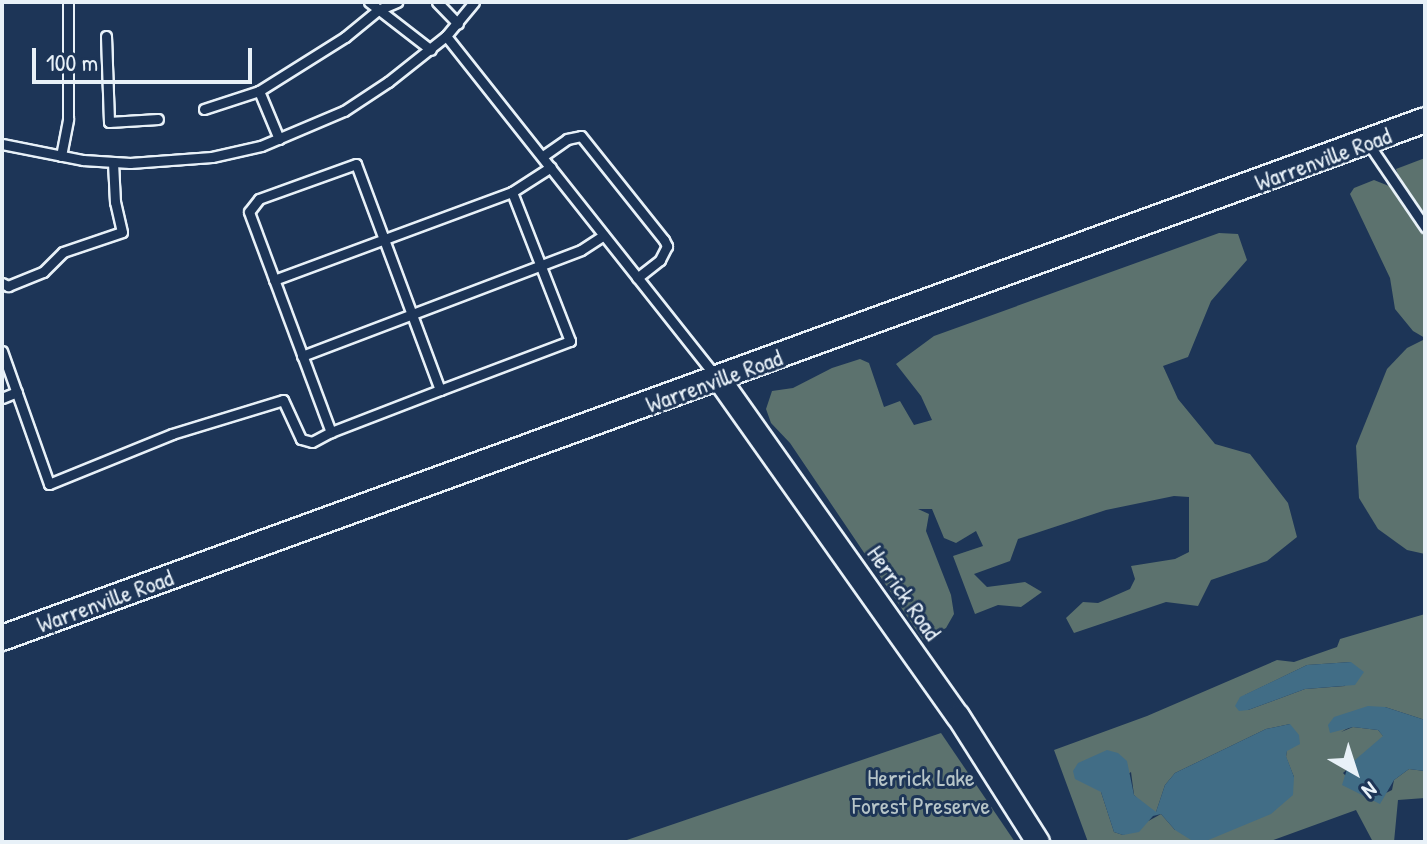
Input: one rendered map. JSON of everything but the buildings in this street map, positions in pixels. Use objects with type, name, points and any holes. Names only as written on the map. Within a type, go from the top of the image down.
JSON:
[{"type":"main road","name":"Warrenville Road","points":[[2,638],[1425,120]]},
{"type":"street","name":"Herrick Road","points":[[719,379],[958,716],[1038,842]]},
{"type":"lane","points":[[61,156],[68,119],[68,2]]},
{"type":"lane","points":[[369,2],[431,50]]},
{"type":"lane","points":[[204,109],[259,91],[345,37],[378,10],[397,2]]},
{"type":"lane","points":[[437,2],[458,24]]},
{"type":"lane","points":[[2,144],[61,156],[113,162],[212,157],[279,139],[344,111],[431,50],[458,24],[474,2]]},
{"type":"lane","points":[[106,36],[109,122],[158,119]]},
{"type":"lane","points":[[446,36],[719,379]]},
{"type":"lane","points":[[259,91],[279,139]]},
{"type":"lane","points":[[543,156],[567,139],[581,136],[664,240],[667,246],[660,260],[637,278]]},
{"type":"lane","points":[[1368,143],[1425,227]]},
{"type":"lane","points":[[2,283],[8,286],[43,272],[63,252],[122,232],[115,202],[113,162]]},
{"type":"lane","points":[[331,432],[249,212],[259,199],[356,164],[440,390]]},
{"type":"lane","points":[[274,280],[512,192],[551,167]]},
{"type":"lane","points":[[2,351],[49,484],[172,434],[283,400],[301,439],[312,442],[570,341],[512,192]]},
{"type":"lane","points":[[302,356],[581,250],[604,235]]},
{"type":"lane","points":[[2,398],[17,392]]},
{"type":"green space","points":[[1425,158],[1425,214],[1400,181],[1396,169]]},
{"type":"green space","points":[[1374,180],[1389,186],[1425,233],[1425,338],[1413,331],[1395,309],[1390,278],[1350,194],[1354,188]]},
{"type":"green space","points":[[1219,233],[1238,234],[1247,260],[1211,301],[1188,357],[1163,366],[1178,399],[1215,444],[1250,454],[1288,503],[1297,537],[1267,561],[1211,580],[1198,606],[1166,602],[1074,633],[1066,618],[1083,602],[1098,603],[1130,589],[1135,579],[1131,566],[1175,559],[1189,552],[1189,497],[1174,496],[1106,510],[1018,539],[1010,561],[974,574],[987,587],[1025,582],[1042,592],[1021,607],[998,605],[975,614],[953,556],[983,546],[976,531],[956,543],[944,538],[932,509],[918,509],[929,514],[926,531],[951,595],[954,614],[946,628],[923,640],[790,443],[771,423],[766,409],[772,391],[793,388],[832,368],[860,359],[869,363],[884,407],[900,401],[914,425],[932,420],[921,396],[896,364],[934,336]]},
{"type":"green space","points":[[1425,339],[1425,554],[1407,550],[1378,529],[1359,498],[1356,446],[1387,369],[1407,348]]},
{"type":"green space","points":[[1425,614],[1425,720],[1385,707],[1341,732],[1353,727],[1378,730],[1384,737],[1343,773],[1370,801],[1392,790],[1394,780],[1409,769],[1425,771],[1425,798],[1398,800],[1394,842],[1373,842],[1356,810],[1268,842],[1088,842],[1054,750],[1147,716],[1277,660],[1294,662],[1337,647],[1340,639]],"holes":[[[1351,662],[1345,686],[1305,689],[1248,710],[1245,695],[1307,665]],[[1290,724],[1286,757],[1294,777],[1175,830],[1161,814],[1123,835],[1114,832],[1101,792],[1131,772],[1134,795],[1152,812],[1156,812],[1165,785],[1175,773],[1266,729]]]},
{"type":"green space","name":"Herrick Lake Forest Preserve","points":[[941,733],[1015,842],[621,842]]},
{"type":"water","points":[[1351,662],[1364,672],[1355,685],[1305,689],[1248,710],[1239,711],[1235,706],[1240,697],[1307,665]]},
{"type":"water","points":[[1368,706],[1385,707],[1425,720],[1425,771],[1409,769],[1394,780],[1380,804],[1342,785],[1348,766],[1383,736],[1378,730],[1353,727],[1330,733],[1328,725],[1334,717]]},
{"type":"water","points":[[1290,724],[1299,735],[1300,744],[1287,751],[1286,756],[1294,777],[1293,795],[1271,814],[1206,841],[1191,840],[1175,830],[1161,814],[1153,816],[1139,832],[1123,835],[1114,832],[1101,792],[1075,779],[1073,771],[1078,763],[1107,750],[1118,753],[1127,761],[1134,795],[1156,812],[1165,785],[1175,773],[1266,729]]}]
